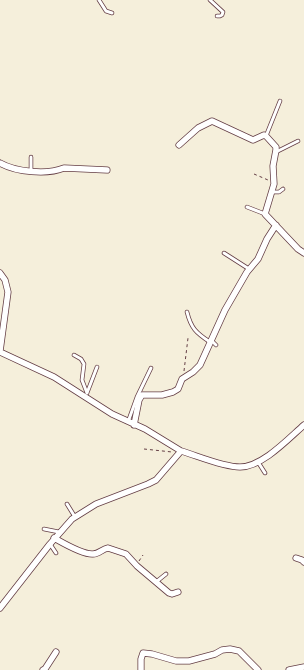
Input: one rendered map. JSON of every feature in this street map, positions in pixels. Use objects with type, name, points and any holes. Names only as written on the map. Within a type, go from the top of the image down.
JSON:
[{"type":"street","points":[[179,145],[198,128],[212,121],[253,140],[264,135],[266,136],[276,147],[276,152],[273,166],[274,182],[265,214],[304,253]]},
{"type":"street","points":[[0,163],[19,170],[31,171],[59,170],[64,168],[107,170]]},
{"type":"street","points":[[134,425],[139,400],[142,395],[162,395],[173,392],[178,389],[180,382],[184,377],[193,372],[200,365],[225,310],[249,269],[258,259],[267,239],[276,226]]},
{"type":"street","points":[[0,273],[5,280],[8,292],[0,350],[86,395],[112,414],[145,430],[180,452],[231,466],[251,466],[273,452],[304,425]]},
{"type":"street","points":[[0,608],[54,538],[75,517],[96,504],[156,480],[180,452]]},
{"type":"street","points":[[54,538],[90,554],[97,554],[105,548],[126,554],[136,565],[170,594],[178,592]]},
{"type":"street","points":[[296,558],[304,562]]},
{"type":"street","points":[[141,670],[141,659],[143,653],[176,661],[189,661],[215,654],[227,648],[239,651],[258,670]]},
{"type":"street","points":[[43,670],[56,652]]},
{"type":"street","points":[[289,670],[304,667]]},
{"type":"lane","points":[[99,0],[106,11],[112,13]]},
{"type":"lane","points":[[210,0],[223,12],[222,15],[217,16]]},
{"type":"lane","points":[[266,136],[280,101]]},
{"type":"lane","points":[[276,152],[298,141]]},
{"type":"lane","points":[[31,157],[31,171]]},
{"type":"lane","points":[[272,192],[279,192],[283,189]]},
{"type":"lane","points":[[247,207],[265,214]]},
{"type":"lane","points":[[224,253],[249,269]]},
{"type":"lane","points":[[187,312],[193,328],[200,336],[216,345]]},
{"type":"lane","points":[[74,355],[81,359],[84,364],[82,380],[86,395]]},
{"type":"lane","points":[[86,395],[97,367]]},
{"type":"lane","points":[[128,422],[137,397],[151,368]]},
{"type":"lane","points":[[258,462],[265,473]]},
{"type":"lane","points":[[67,504],[75,517]]},
{"type":"lane","points":[[44,529],[59,532]]},
{"type":"lane","points":[[50,544],[56,553]]},
{"type":"lane","points":[[156,582],[166,574]]},
{"type":"path","points":[[254,174],[274,182]]},
{"type":"path","points":[[180,382],[179,377],[184,371],[188,338]]},
{"type":"path","points":[[144,449],[180,452]]},
{"type":"path","points":[[136,565],[143,555]]}]
